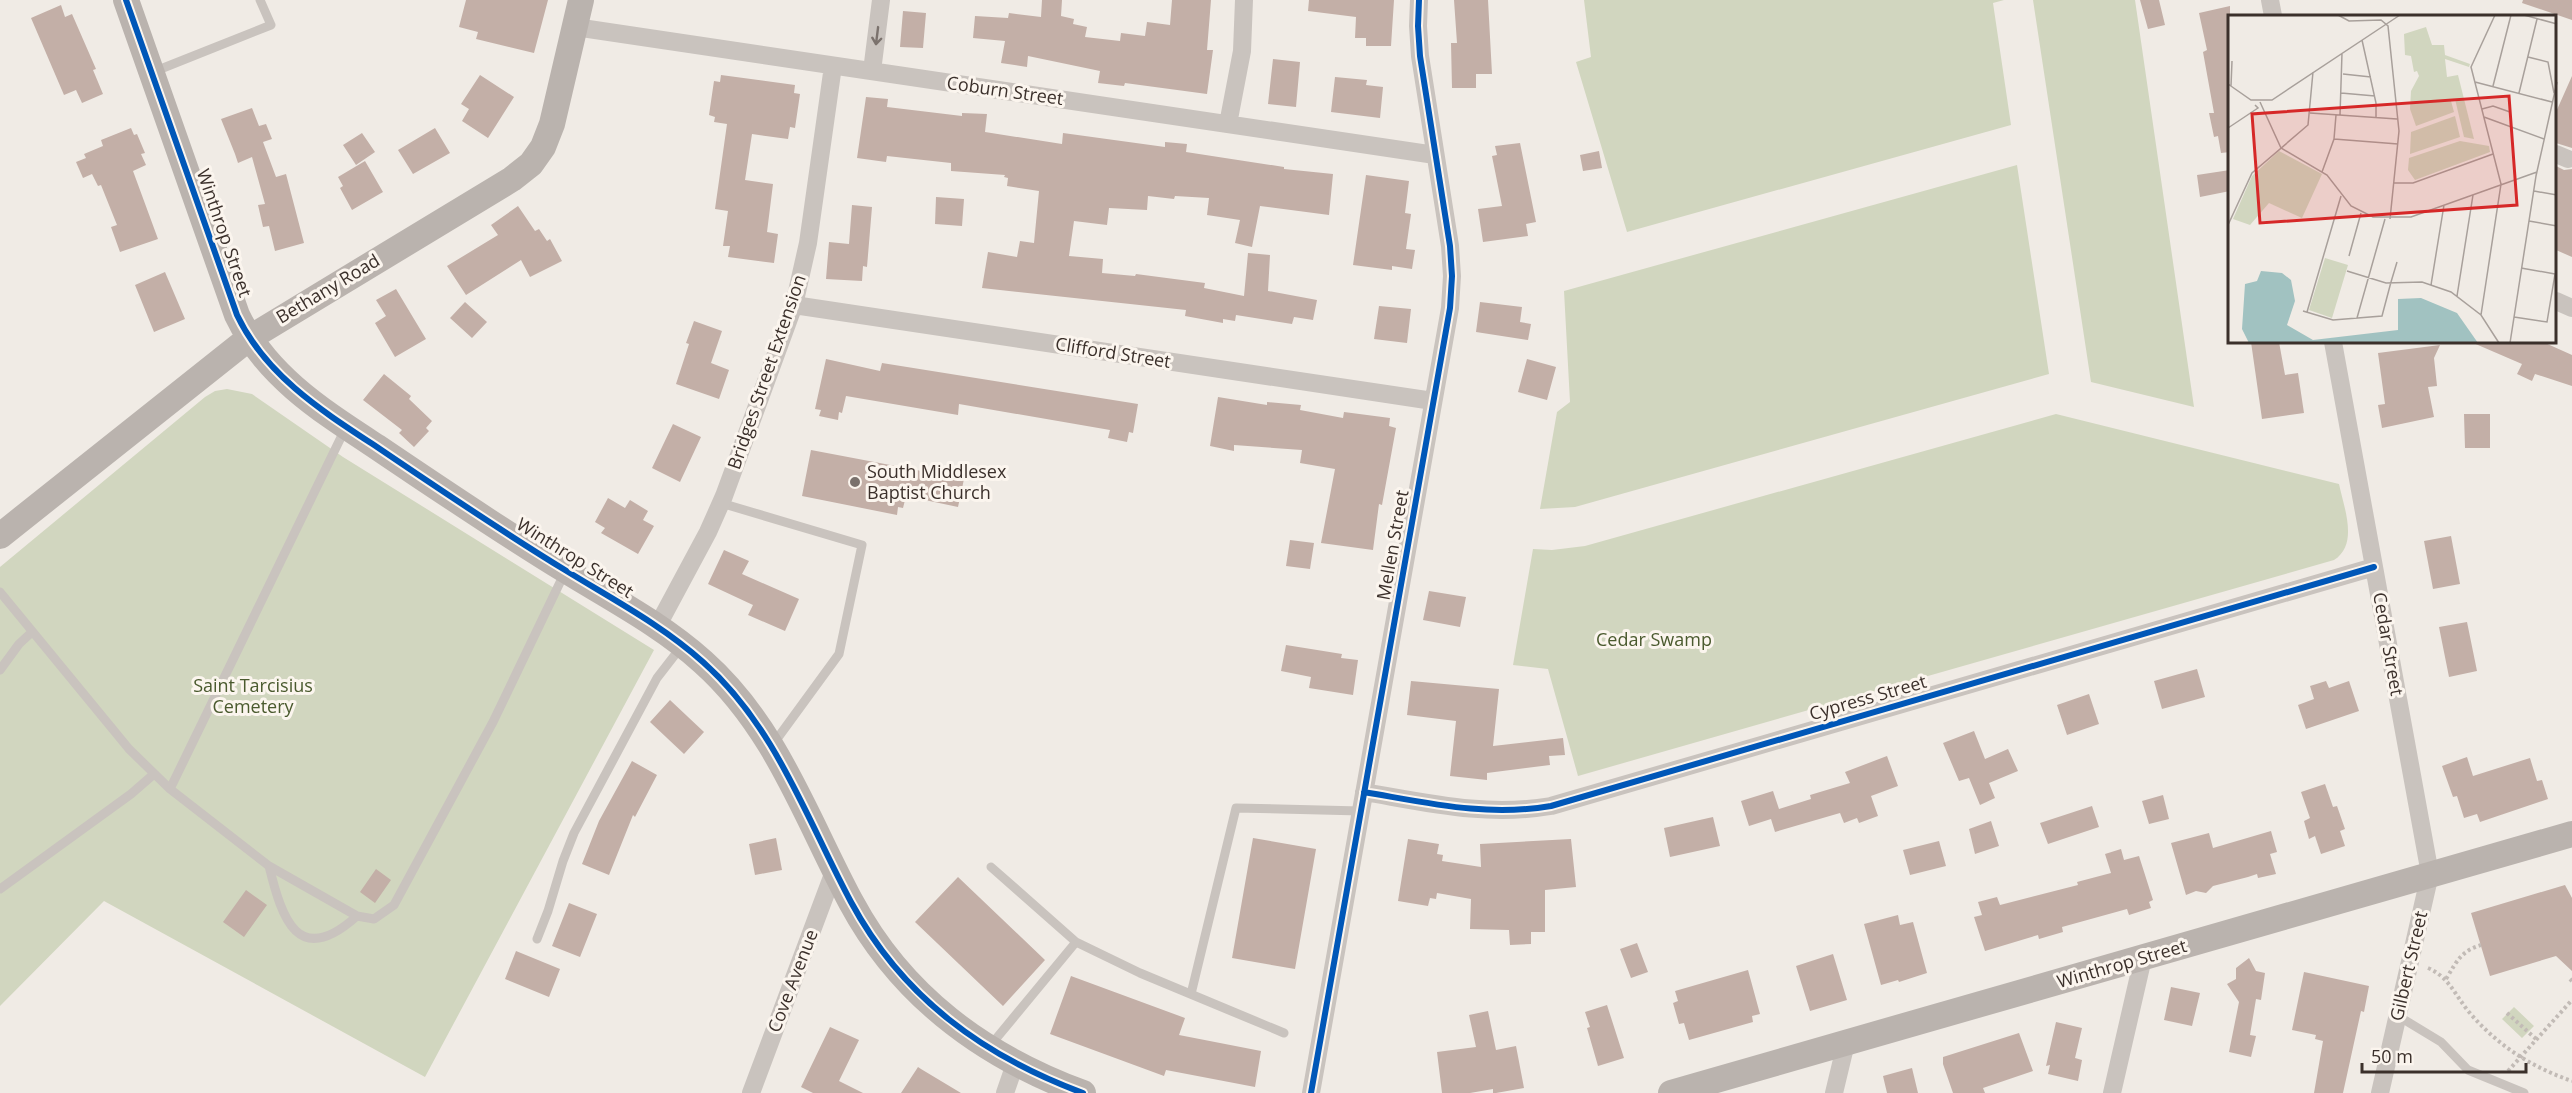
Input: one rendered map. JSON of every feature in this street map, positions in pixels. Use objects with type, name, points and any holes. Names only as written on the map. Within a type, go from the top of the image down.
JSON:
[{"type":"street","name":"Bethany Road","points":[[0,536],[248,339],[512,178],[531,164],[543,147],[552,124],[581,0]]},
{"type":"street","points":[[872,71],[881,0]]},
{"type":"street","points":[[1228,124],[1242,51],[1244,0]]},
{"type":"street","name":"Mellen Street","points":[[1311,1093],[1450,308],[1452,276],[1420,56],[1419,0]]},
{"type":"street","points":[[2270,0],[2273,15]]},
{"type":"street","name":"Winthrop Street","points":[[124,5],[151,72],[225,282],[248,339],[265,361],[288,384],[346,427],[683,645],[722,680],[745,705],[772,745],[868,931],[889,960],[947,1020],[1015,1064],[1083,1093]]},
{"type":"street","name":"Coburn Street","points":[[575,27],[1435,154]]},
{"type":"street","name":"Bridges Street Extension","points":[[657,627],[721,503],[794,305],[808,243],[833,66]]},
{"type":"street","points":[[2557,301],[2572,308]]},
{"type":"street","name":"Clifford Street","points":[[794,305],[1433,400]]},
{"type":"street","name":"Cedar Street","points":[[2333,344],[2430,874]]},
{"type":"street","name":"Cypress Street","points":[[1364,792],[1468,810],[1522,811],[1551,806],[2374,567]]},
{"type":"street","name":"Winthrop Street","points":[[1671,1093],[2572,834]]},
{"type":"street","name":"Cove Avenue","points":[[751,1093],[835,868]]},
{"type":"street","name":"Gilbert Street","points":[[2380,1093],[2430,874]]},
{"type":"street","points":[[2112,1093],[2143,958]]},
{"type":"street","points":[[1834,1093],[1846,1043]]},
{"type":"street","points":[[1005,1093],[1015,1064]]},
{"type":"lane","points":[[151,72],[271,25],[260,0]]},
{"type":"lane","points":[[170,789],[346,427]]},
{"type":"lane","points":[[721,503],[862,545],[839,654],[772,745]]},
{"type":"lane","points":[[0,592],[129,749],[170,789],[269,866],[357,916],[374,919],[394,905],[399,898],[493,722],[566,570]]},
{"type":"lane","points":[[0,670],[19,644],[32,632]]},
{"type":"lane","points":[[537,939],[574,833],[657,678],[683,645]]},
{"type":"lane","points":[[0,889],[131,794],[154,774]]},
{"type":"lane","points":[[1191,994],[1236,808],[1361,811]]},
{"type":"lane","points":[[269,866],[277,899],[286,920],[306,937],[328,938],[340,932],[357,916]]},
{"type":"lane","points":[[991,867],[1076,942],[1284,1034]]},
{"type":"lane","points":[[989,1048],[1076,942]]},
{"type":"lane","points":[[2398,1016],[2441,1042],[2468,1070],[2523,1093]]},
{"type":"path","points":[[2446,979],[2467,949],[2481,945]]},
{"type":"path","points":[[2428,968],[2446,979],[2469,1012],[2492,1036],[2519,1058],[2542,1071],[2572,1081]]},
{"type":"path","points":[[2519,1058],[2572,1000]]},
{"type":"path","points":[[2507,1013],[2536,1040]]},
{"type":"green space","points":[[1584,0],[2004,0],[1993,3],[2011,125],[1627,232],[1576,62],[1591,57]]},
{"type":"green space","points":[[2033,0],[2135,0],[2194,407],[2091,382]]},
{"type":"green space","points":[[2017,165],[2049,374],[1575,507],[1540,509],[1557,412],[1570,402],[1564,291]]},
{"type":"green space","name":"Saint Tarcisius Cemetery","points":[[227,389],[252,394],[343,457],[654,650],[425,1077],[104,901],[0,1006],[0,567],[205,397],[215,391]]},
{"type":"green space","name":"Cedar Swamp","points":[[2056,414],[2339,484],[2348,525],[2346,545],[2342,553],[2334,560],[1578,776],[1548,669],[1513,665],[1533,549],[1552,550],[1585,546]]},
{"type":"green space","points":[[2514,1007],[2534,1026],[2522,1038],[2502,1019]]},
{"type":"building","points":[[466,0],[548,0],[534,53],[476,39],[478,32],[459,27]]},
{"type":"building","points":[[1042,0],[1062,0],[1061,16],[1074,19],[1073,24],[1087,27],[1085,37],[1120,41],[1121,33],[1145,36],[1147,22],[1170,25],[1172,0],[1211,0],[1207,50],[1213,50],[1207,94],[1125,83],[1124,86],[1098,83],[1100,71],[1028,56],[1027,67],[1001,63],[1005,41],[973,38],[975,16],[1008,18],[1009,13],[1041,17]]},
{"type":"building","points":[[1309,0],[1394,0],[1391,46],[1366,46],[1366,38],[1355,38],[1356,17],[1308,11]]},
{"type":"building","points":[[1454,0],[1488,0],[1492,74],[1476,74],[1476,88],[1452,88],[1451,43],[1457,43]]},
{"type":"building","points":[[2140,0],[2159,0],[2165,25],[2148,29]]},
{"type":"building","points":[[2523,0],[2572,0],[2572,20],[2522,3]]},
{"type":"building","points":[[61,5],[65,17],[72,14],[96,69],[93,70],[103,94],[82,103],[76,90],[64,95],[31,18]]},
{"type":"building","points":[[2230,6],[2230,15],[2228,15],[2228,152],[2221,153],[2218,136],[2214,137],[2209,113],[2214,113],[2203,52],[2207,50],[2199,13]]},
{"type":"building","points":[[903,11],[926,13],[923,48],[900,47]]},
{"type":"building","points":[[1273,59],[1300,62],[1296,107],[1268,104]]},
{"type":"building","points":[[480,75],[514,97],[488,138],[462,121],[469,109],[461,104]]},
{"type":"building","points":[[721,75],[795,85],[794,93],[800,94],[795,128],[790,127],[788,139],[752,134],[745,180],[773,184],[767,232],[778,234],[774,263],[728,257],[730,246],[723,246],[728,211],[715,209],[727,124],[714,122],[715,117],[709,115],[714,81],[720,82]]},
{"type":"building","points":[[2572,76],[2572,148],[2557,143],[2557,110]]},
{"type":"building","points":[[1335,77],[1367,80],[1366,85],[1383,87],[1380,118],[1331,112]]},
{"type":"building","points":[[866,97],[888,99],[887,107],[962,116],[962,113],[987,114],[985,132],[1062,144],[1063,133],[1165,147],[1165,142],[1187,144],[1186,152],[1284,167],[1284,169],[1333,174],[1329,215],[1260,206],[1252,247],[1235,243],[1240,220],[1207,215],[1209,198],[1175,196],[1174,199],[1148,196],[1147,210],[1109,208],[1107,225],[1074,221],[1069,256],[1103,259],[1102,273],[1135,276],[1136,274],[1205,283],[1204,288],[1244,296],[1248,253],[1270,255],[1268,291],[1317,300],[1313,320],[1294,317],[1292,324],[1236,315],[1235,321],[1223,319],[1223,323],[1185,316],[1186,310],[982,288],[988,252],[1017,257],[1020,241],[1034,243],[1039,191],[1007,186],[1008,178],[1004,177],[1005,175],[951,171],[951,163],[887,156],[886,162],[857,158]]},
{"type":"building","points":[[252,108],[259,126],[266,124],[272,139],[263,142],[276,177],[286,174],[304,243],[275,251],[269,226],[263,227],[258,205],[265,204],[252,157],[238,163],[221,119]]},
{"type":"building","points":[[131,128],[134,135],[137,134],[145,153],[141,154],[146,165],[133,171],[158,239],[120,252],[111,227],[117,225],[101,185],[98,186],[92,174],[83,178],[76,162],[86,158],[84,154],[103,146],[101,140]]},
{"type":"building","points":[[435,128],[450,153],[413,174],[398,150]]},
{"type":"building","points":[[362,133],[375,152],[356,165],[343,145]]},
{"type":"building","points":[[1520,143],[1536,222],[1526,224],[1528,236],[1483,242],[1478,209],[1502,206],[1492,156],[1497,155],[1495,146]]},
{"type":"building","points":[[1599,151],[1602,168],[1583,171],[1580,155]]},
{"type":"building","points":[[365,161],[383,192],[352,210],[340,188],[343,186],[338,177]]},
{"type":"building","points":[[2557,166],[2564,170],[2572,169],[2572,257],[2557,250]]},
{"type":"building","points":[[2228,170],[2228,191],[2200,197],[2197,175]]},
{"type":"building","points":[[1366,175],[1409,181],[1405,213],[1411,214],[1406,249],[1415,250],[1412,269],[1392,266],[1392,270],[1353,265]]},
{"type":"building","points":[[936,197],[964,199],[962,226],[935,224]]},
{"type":"building","points":[[852,205],[872,207],[867,267],[863,266],[862,281],[826,279],[829,242],[849,244]]},
{"type":"building","points":[[518,206],[535,231],[539,229],[547,241],[550,239],[562,261],[530,277],[521,260],[466,295],[447,266],[498,235],[491,225]]},
{"type":"building","points":[[165,272],[185,319],[154,332],[135,285]]},
{"type":"building","points":[[396,289],[426,339],[395,357],[375,323],[386,316],[376,300]]},
{"type":"building","points":[[465,302],[487,322],[472,338],[450,318]]},
{"type":"building","points":[[1480,302],[1522,307],[1520,322],[1531,324],[1528,340],[1476,332]]},
{"type":"building","points":[[1379,306],[1411,309],[1407,343],[1374,339]]},
{"type":"building","points":[[694,321],[722,331],[711,363],[729,370],[719,399],[676,384]]},
{"type":"building","points":[[2251,344],[2279,344],[2285,375],[2298,373],[2304,413],[2262,419]]},
{"type":"building","points":[[2476,344],[2547,344],[2572,355],[2572,386],[2535,374],[2532,381],[2517,374],[2522,364]]},
{"type":"building","points":[[2440,345],[2434,358],[2437,386],[2428,387],[2434,417],[2382,428],[2378,405],[2385,404],[2378,353]]},
{"type":"building","points":[[826,359],[880,371],[882,363],[1138,404],[1133,433],[1129,432],[1127,442],[1108,438],[1110,430],[959,404],[958,415],[846,396],[838,420],[819,416],[821,410],[815,409]]},
{"type":"building","points":[[1527,359],[1556,367],[1547,400],[1518,392]]},
{"type":"building","points":[[384,374],[411,396],[409,399],[432,421],[426,428],[429,431],[414,447],[399,433],[402,430],[363,400]]},
{"type":"building","points":[[1218,397],[1267,405],[1267,402],[1301,405],[1300,410],[1343,418],[1344,412],[1390,418],[1389,426],[1396,428],[1382,505],[1379,504],[1373,550],[1321,543],[1335,469],[1300,463],[1302,450],[1234,445],[1234,451],[1210,446]]},
{"type":"building","points":[[2464,414],[2490,414],[2490,448],[2465,448]]},
{"type":"building","points":[[673,424],[701,437],[680,482],[652,468]]},
{"type":"building","points":[[811,450],[964,479],[958,507],[906,496],[903,508],[898,507],[897,515],[802,496]]},
{"type":"building","points":[[608,498],[625,508],[630,500],[648,511],[643,520],[654,526],[638,554],[601,533],[605,528],[595,522]]},
{"type":"building","points":[[2451,536],[2460,584],[2433,589],[2424,541]]},
{"type":"building","points":[[1290,540],[1314,543],[1310,569],[1286,566]]},
{"type":"building","points":[[724,550],[749,561],[742,574],[799,599],[785,631],[748,615],[753,605],[708,584]]},
{"type":"building","points":[[1429,591],[1466,597],[1460,627],[1423,620]]},
{"type":"building","points":[[2467,622],[2477,671],[2449,677],[2439,627]]},
{"type":"building","points":[[1286,645],[1342,654],[1341,658],[1358,660],[1353,695],[1309,688],[1311,677],[1281,671]]},
{"type":"building","points":[[2197,669],[2205,697],[2162,709],[2154,681]]},
{"type":"building","points":[[1411,681],[1499,689],[1493,746],[1563,738],[1565,755],[1549,756],[1550,765],[1487,773],[1487,780],[1450,776],[1456,721],[1407,715]]},
{"type":"building","points":[[2326,681],[2329,688],[2349,681],[2359,711],[2306,729],[2298,705],[2314,699],[2310,686]]},
{"type":"building","points":[[2089,694],[2099,724],[2067,735],[2057,705]]},
{"type":"building","points":[[670,700],[704,732],[684,754],[650,722]]},
{"type":"building","points":[[1974,731],[1985,759],[2008,749],[2018,771],[1989,783],[1995,798],[1980,805],[1969,778],[1959,781],[1943,743]]},
{"type":"building","points":[[1887,756],[1898,786],[1871,796],[1878,816],[1859,823],[1857,818],[1844,823],[1840,813],[1775,832],[1771,819],[1749,826],[1741,801],[1773,791],[1779,809],[1811,799],[1810,795],[1850,783],[1845,772]]},
{"type":"building","points":[[2467,757],[2473,776],[2530,758],[2537,781],[2542,780],[2548,799],[2480,822],[2477,814],[2464,818],[2457,796],[2453,797],[2442,766]]},
{"type":"building","points":[[632,761],[657,775],[635,817],[633,815],[609,875],[582,864],[599,821]]},
{"type":"building","points":[[2325,784],[2333,807],[2337,806],[2345,829],[2340,831],[2345,846],[2321,854],[2315,836],[2309,839],[2304,821],[2310,818],[2301,792]]},
{"type":"building","points":[[2163,795],[2169,819],[2149,824],[2142,801]]},
{"type":"building","points":[[2092,806],[2099,827],[2048,844],[2040,823]]},
{"type":"building","points":[[1713,817],[1720,846],[1670,857],[1664,828]]},
{"type":"building","points":[[1991,821],[1999,846],[1975,854],[1969,829]]},
{"type":"building","points":[[2271,831],[2277,852],[2270,854],[2276,874],[2258,878],[2257,874],[2213,886],[2206,893],[2196,891],[2186,895],[2171,843],[2209,833],[2213,848]]},
{"type":"building","points":[[776,838],[782,870],[755,875],[749,844]]},
{"type":"building","points":[[1253,838],[1316,849],[1295,969],[1232,958]]},
{"type":"building","points":[[1408,839],[1439,844],[1437,854],[1443,855],[1442,861],[1481,867],[1480,844],[1571,839],[1576,887],[1545,890],[1545,932],[1531,932],[1531,944],[1510,945],[1509,930],[1470,929],[1471,899],[1437,893],[1436,899],[1430,898],[1428,906],[1398,901]]},
{"type":"building","points":[[1939,841],[1946,866],[1910,875],[1903,850]]},
{"type":"building","points":[[2121,849],[2124,860],[2139,856],[2153,900],[2149,902],[2151,908],[2129,915],[2127,909],[2062,927],[2063,932],[2039,939],[2038,935],[1985,951],[1974,917],[1982,915],[1978,902],[1997,897],[2000,905],[2078,885],[2077,882],[2111,873],[2105,854]]},
{"type":"building","points":[[376,869],[391,880],[375,903],[360,892]]},
{"type":"building","points":[[958,877],[1045,960],[1003,1006],[915,922]]},
{"type":"building","points":[[2565,885],[2572,898],[2572,971],[2556,956],[2490,976],[2471,913]]},
{"type":"building","points":[[246,890],[267,905],[244,937],[223,922]]},
{"type":"building","points":[[569,903],[597,914],[580,957],[552,946]]},
{"type":"building","points":[[1898,915],[1900,925],[1913,922],[1927,973],[1881,985],[1864,924]]},
{"type":"building","points":[[1637,943],[1648,972],[1631,978],[1620,949]]},
{"type":"building","points":[[516,951],[560,969],[549,997],[505,979]]},
{"type":"building","points":[[1833,954],[1847,1000],[1810,1011],[1796,966]]},
{"type":"building","points":[[2249,958],[2256,971],[2265,973],[2261,1000],[2256,999],[2250,1035],[2256,1036],[2251,1057],[2229,1052],[2239,1002],[2227,984],[2236,979],[2236,968]]},
{"type":"building","points":[[1748,970],[1760,1014],[1752,1016],[1753,1022],[1689,1040],[1684,1023],[1679,1024],[1673,1003],[1678,1001],[1675,991]]},
{"type":"building","points":[[2304,972],[2369,986],[2364,1012],[2361,1011],[2343,1093],[2314,1093],[2323,1041],[2315,1039],[2316,1035],[2292,1030]]},
{"type":"building","points":[[1071,976],[1185,1018],[1179,1035],[1261,1051],[1255,1087],[1166,1070],[1164,1076],[1050,1034]]},
{"type":"building","points":[[2171,987],[2200,993],[2192,1026],[2164,1020]]},
{"type":"building","points":[[1607,1005],[1624,1058],[1598,1066],[1587,1028],[1590,1027],[1585,1012]]},
{"type":"building","points":[[1488,1011],[1496,1050],[1516,1046],[1524,1088],[1496,1093],[1493,1093],[1493,1089],[1470,1093],[1442,1093],[1437,1052],[1476,1047],[1469,1015]]},
{"type":"building","points":[[2056,1022],[2082,1028],[2075,1058],[2082,1060],[2078,1081],[2048,1074],[2050,1065],[2046,1066]]},
{"type":"building","points":[[830,1027],[859,1040],[839,1081],[863,1093],[813,1093],[801,1087]]},
{"type":"building","points":[[2019,1033],[2033,1071],[1983,1088],[1985,1093],[1953,1093],[1943,1064],[1943,1057]]},
{"type":"building","points":[[918,1067],[921,1069],[961,1093],[901,1093]]},
{"type":"building","points":[[1912,1068],[1918,1093],[1887,1093],[1883,1076]]},
{"type":"cycle path","points":[[126,0],[237,315],[263,356],[297,390],[336,420],[517,540],[654,624],[703,662],[751,715],[770,744],[804,806],[851,902],[895,967],[920,994],[979,1041],[1012,1061],[1083,1093]]},
{"type":"cycle path","points":[[1311,1093],[1450,308],[1452,276],[1450,246],[1420,56],[1419,0]]},
{"type":"cycle path","points":[[1364,792],[1480,809],[1504,810],[1551,806],[2374,567]]},
{"type":"place","name":"South Middlesex Baptist Church","points":[[855,482]]}]
